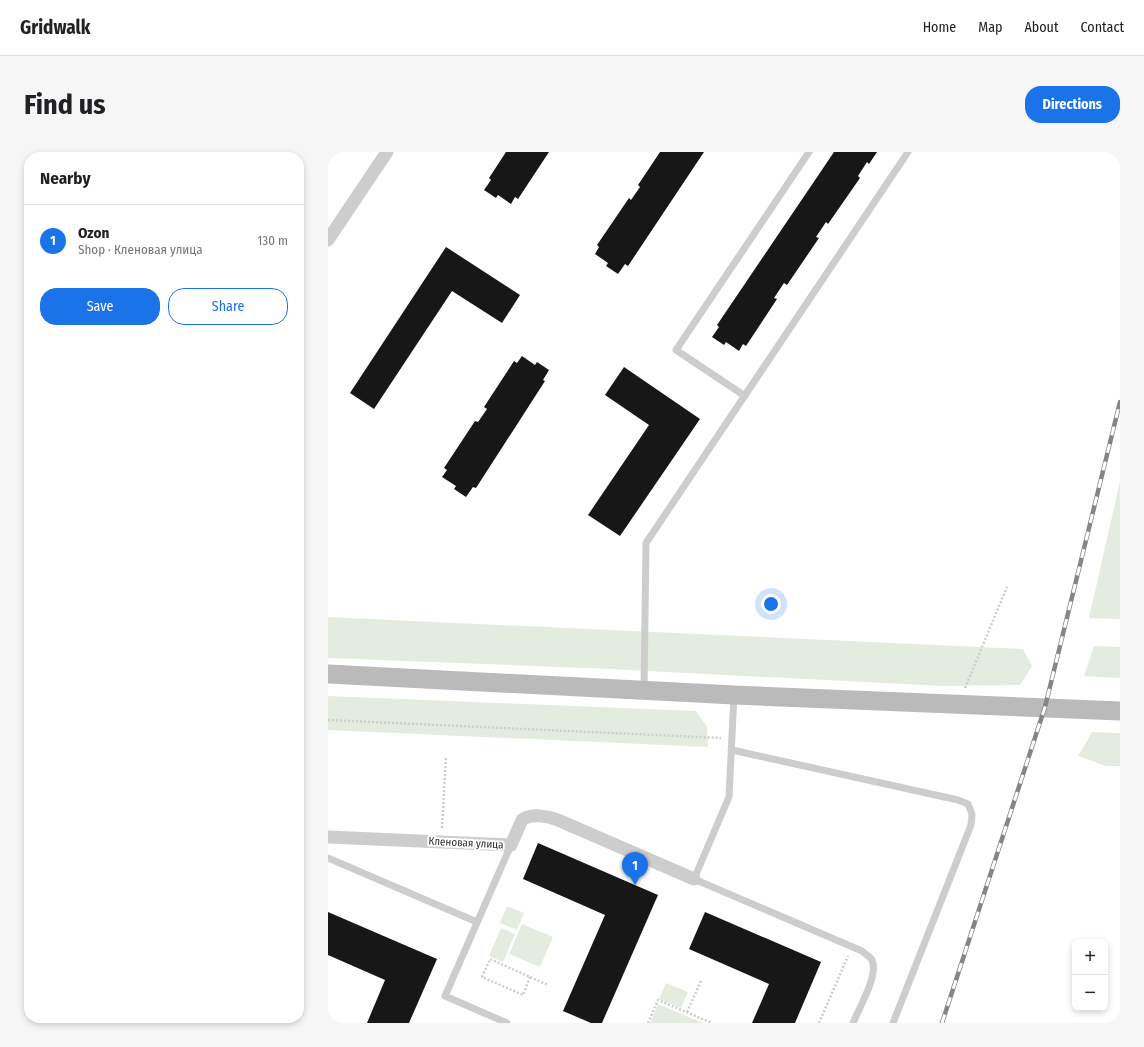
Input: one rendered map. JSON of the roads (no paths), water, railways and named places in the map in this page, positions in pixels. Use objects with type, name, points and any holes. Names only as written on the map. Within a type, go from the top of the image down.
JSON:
[{"type":"street","points":[[328,240],[387,152]]},
{"type":"street","points":[[328,674],[734,695],[1120,711]]},
{"type":"street","name":"Кленовая улица","points":[[328,837],[511,845],[520,823],[525,818],[531,816],[551,818],[694,879]]},
{"type":"lane","points":[[745,396],[676,350],[809,152]]},
{"type":"lane","points":[[644,690],[646,543],[908,152]]},
{"type":"lane","points":[[734,695],[729,797],[694,879],[862,951],[871,958],[874,968],[873,978],[853,1023]]},
{"type":"lane","points":[[732,750],[958,800],[968,804],[972,814],[971,825],[893,1023]]},
{"type":"lane","points":[[508,1023],[445,996],[511,845]]},
{"type":"lane","points":[[328,858],[477,922]]},
{"type":"railway","points":[[942,1023],[1045,707],[1120,402]]},
{"type":"place","name":"Ozon","points":[[635,885]]}]
